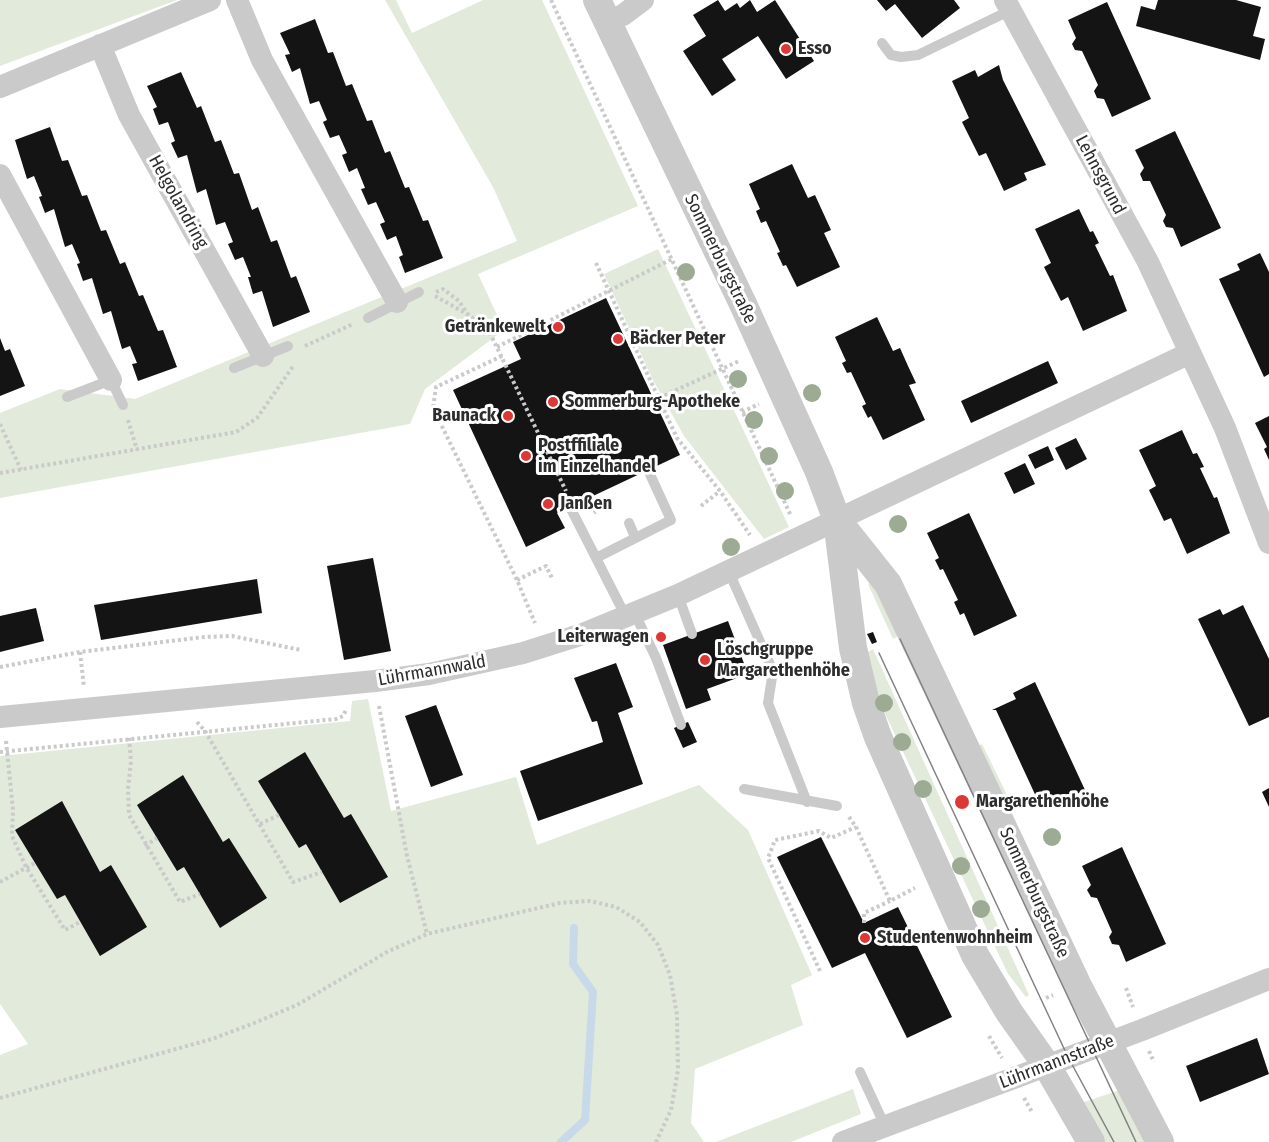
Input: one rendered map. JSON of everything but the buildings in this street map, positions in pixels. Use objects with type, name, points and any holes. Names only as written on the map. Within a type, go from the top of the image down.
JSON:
[{"type":"street","points":[[0,87],[210,0]]},
{"type":"street","points":[[237,0],[262,60],[397,302]]},
{"type":"street","points":[[602,11],[623,15],[643,0]]},
{"type":"street","name":"Lehnsgrund","points":[[1008,5],[1148,262],[1225,428],[1269,543]]},
{"type":"street","name":"Sommerburgstraße","points":[[602,11],[759,338],[819,472],[837,520],[853,648],[866,703],[878,737],[975,955],[1009,1012],[1047,1066],[1091,1142]]},
{"type":"street","name":"Helgolandring","points":[[100,45],[129,115],[263,356]]},
{"type":"street","points":[[0,175],[111,380]]},
{"type":"street","points":[[837,520],[1190,353]]},
{"type":"street","name":"Sommerburgstraße","points":[[837,520],[888,584],[1107,1043],[1160,1142]]},
{"type":"street","name":"Lührmannwald","points":[[1,717],[429,674],[544,645],[630,616],[678,596],[837,520]]},
{"type":"street","name":"Lührmannstraße","points":[[843,1142],[1047,1066],[1269,979]]},
{"type":"lane","points":[[882,43],[891,55],[901,57],[918,55],[1008,5]]},
{"type":"lane","points":[[368,318],[419,292]]},
{"type":"lane","points":[[234,369],[288,346]]},
{"type":"lane","points":[[67,397],[111,380],[123,405]]},
{"type":"lane","points":[[596,558],[671,520],[648,470]]},
{"type":"lane","points":[[570,507],[596,558],[656,658],[681,725]]},
{"type":"lane","points":[[629,523],[635,537]]},
{"type":"lane","points":[[729,572],[773,671],[768,703],[807,802]]},
{"type":"lane","points":[[678,596],[692,634]]},
{"type":"lane","points":[[744,789],[837,807]]},
{"type":"lane","points":[[861,1072],[885,1126]]},
{"type":"path","points":[[551,0],[802,538]]},
{"type":"path","points":[[497,347],[672,260]]},
{"type":"path","points":[[596,263],[676,438],[720,491],[749,534]]},
{"type":"path","points":[[431,294],[443,290],[459,301],[469,315]]},
{"type":"path","points":[[439,298],[469,315],[490,333],[567,492]]},
{"type":"path","points":[[300,354],[305,346],[368,318]]},
{"type":"path","points":[[502,356],[436,387],[433,408],[517,580],[544,645]]},
{"type":"path","points":[[659,398],[738,360]]},
{"type":"path","points":[[0,473],[236,432],[249,426],[296,362]]},
{"type":"path","points":[[742,412],[759,404]]},
{"type":"path","points":[[123,405],[137,450]]},
{"type":"path","points":[[0,424],[21,470]]},
{"type":"path","points":[[701,506],[720,491]]},
{"type":"path","points":[[592,514],[603,503]]},
{"type":"path","points":[[517,580],[546,566],[552,578]]},
{"type":"path","points":[[0,667],[81,652],[232,636],[301,650]]},
{"type":"path","points":[[81,652],[87,709]]},
{"type":"path","points":[[375,681],[407,856],[427,934]]},
{"type":"path","points":[[180,700],[205,731],[293,882],[322,872]]},
{"type":"path","points":[[0,752],[336,719],[343,716],[347,705]]},
{"type":"path","points":[[1,717],[8,751],[12,836],[26,867],[65,930],[80,922]]},
{"type":"path","points":[[129,738],[131,761],[128,789],[129,815],[145,846],[180,902],[200,894]]},
{"type":"path","points":[[837,807],[856,827],[890,900]]},
{"type":"path","points":[[260,824],[279,816]]},
{"type":"path","points":[[820,971],[768,858],[775,840],[819,831],[831,838],[856,827]]},
{"type":"path","points":[[145,846],[157,838]]},
{"type":"path","points":[[0,882],[35,863]]},
{"type":"path","points":[[864,923],[864,913],[915,888],[920,899]]},
{"type":"path","points":[[0,1098],[201,1042],[252,1024],[297,1005],[387,952],[427,934],[560,903],[590,901],[616,907],[640,922],[658,945],[670,975],[677,1015],[678,1070],[670,1110],[656,1142]]},
{"type":"path","points":[[987,1032],[1032,1112]]},
{"type":"green space","points":[[0,0],[177,0],[0,66]]},
{"type":"green space","points":[[385,0],[396,0],[412,33],[483,0],[542,0],[638,206],[478,274],[504,330],[425,389],[410,424],[0,498],[0,413],[60,389],[135,399],[517,241],[493,187]]},
{"type":"green space","points":[[658,249],[789,527],[764,539],[684,436],[653,380],[604,274]]},
{"type":"green space","points":[[879,579],[904,633],[893,639],[868,584]]},
{"type":"green space","points":[[873,649],[1029,995],[1026,997],[1008,974],[880,703],[865,654]]},
{"type":"green space","points":[[368,699],[391,811],[516,777],[537,845],[699,785],[748,830],[812,975],[791,985],[803,1025],[695,1069],[691,1123],[704,1142],[0,1142],[0,1055],[28,1044],[0,1004],[0,756],[350,721],[352,701]]},
{"type":"green space","points":[[982,744],[1012,805],[1002,809],[973,748]]},
{"type":"green space","points":[[853,1089],[861,1114],[791,1142],[716,1142]]},
{"type":"green space","points":[[1120,1090],[1145,1142],[1101,1142],[1081,1103]]},
{"type":"waterway","points":[[561,1142],[585,1120],[593,992],[573,964],[574,928]]},
{"type":"tram line","points":[[900,639],[1136,1142]]},
{"type":"tram line","points":[[879,653],[1068,1057],[1114,1142]]},
{"type":"place","name":"Esso","points":[[786,49]]},
{"type":"place","name":"Getränkewelt","points":[[558,327]]},
{"type":"place","name":"Bäcker Peter","points":[[618,339]]},
{"type":"place","name":"Sommerburg-Apotheke","points":[[553,402]]},
{"type":"place","name":"Baunack","points":[[508,416]]},
{"type":"place","name":"Postffiliale im Einzelhandel","points":[[526,456]]},
{"type":"place","name":"Janßen","points":[[548,504]]},
{"type":"place","name":"Leiterwagen","points":[[661,637]]},
{"type":"place","name":"Löschgruppe Margarethenhöhe","points":[[705,660]]},
{"type":"place","name":"Margarethenhöhe","points":[[962,802]]},
{"type":"place","name":"Studentenwohnheim","points":[[865,938]]}]
